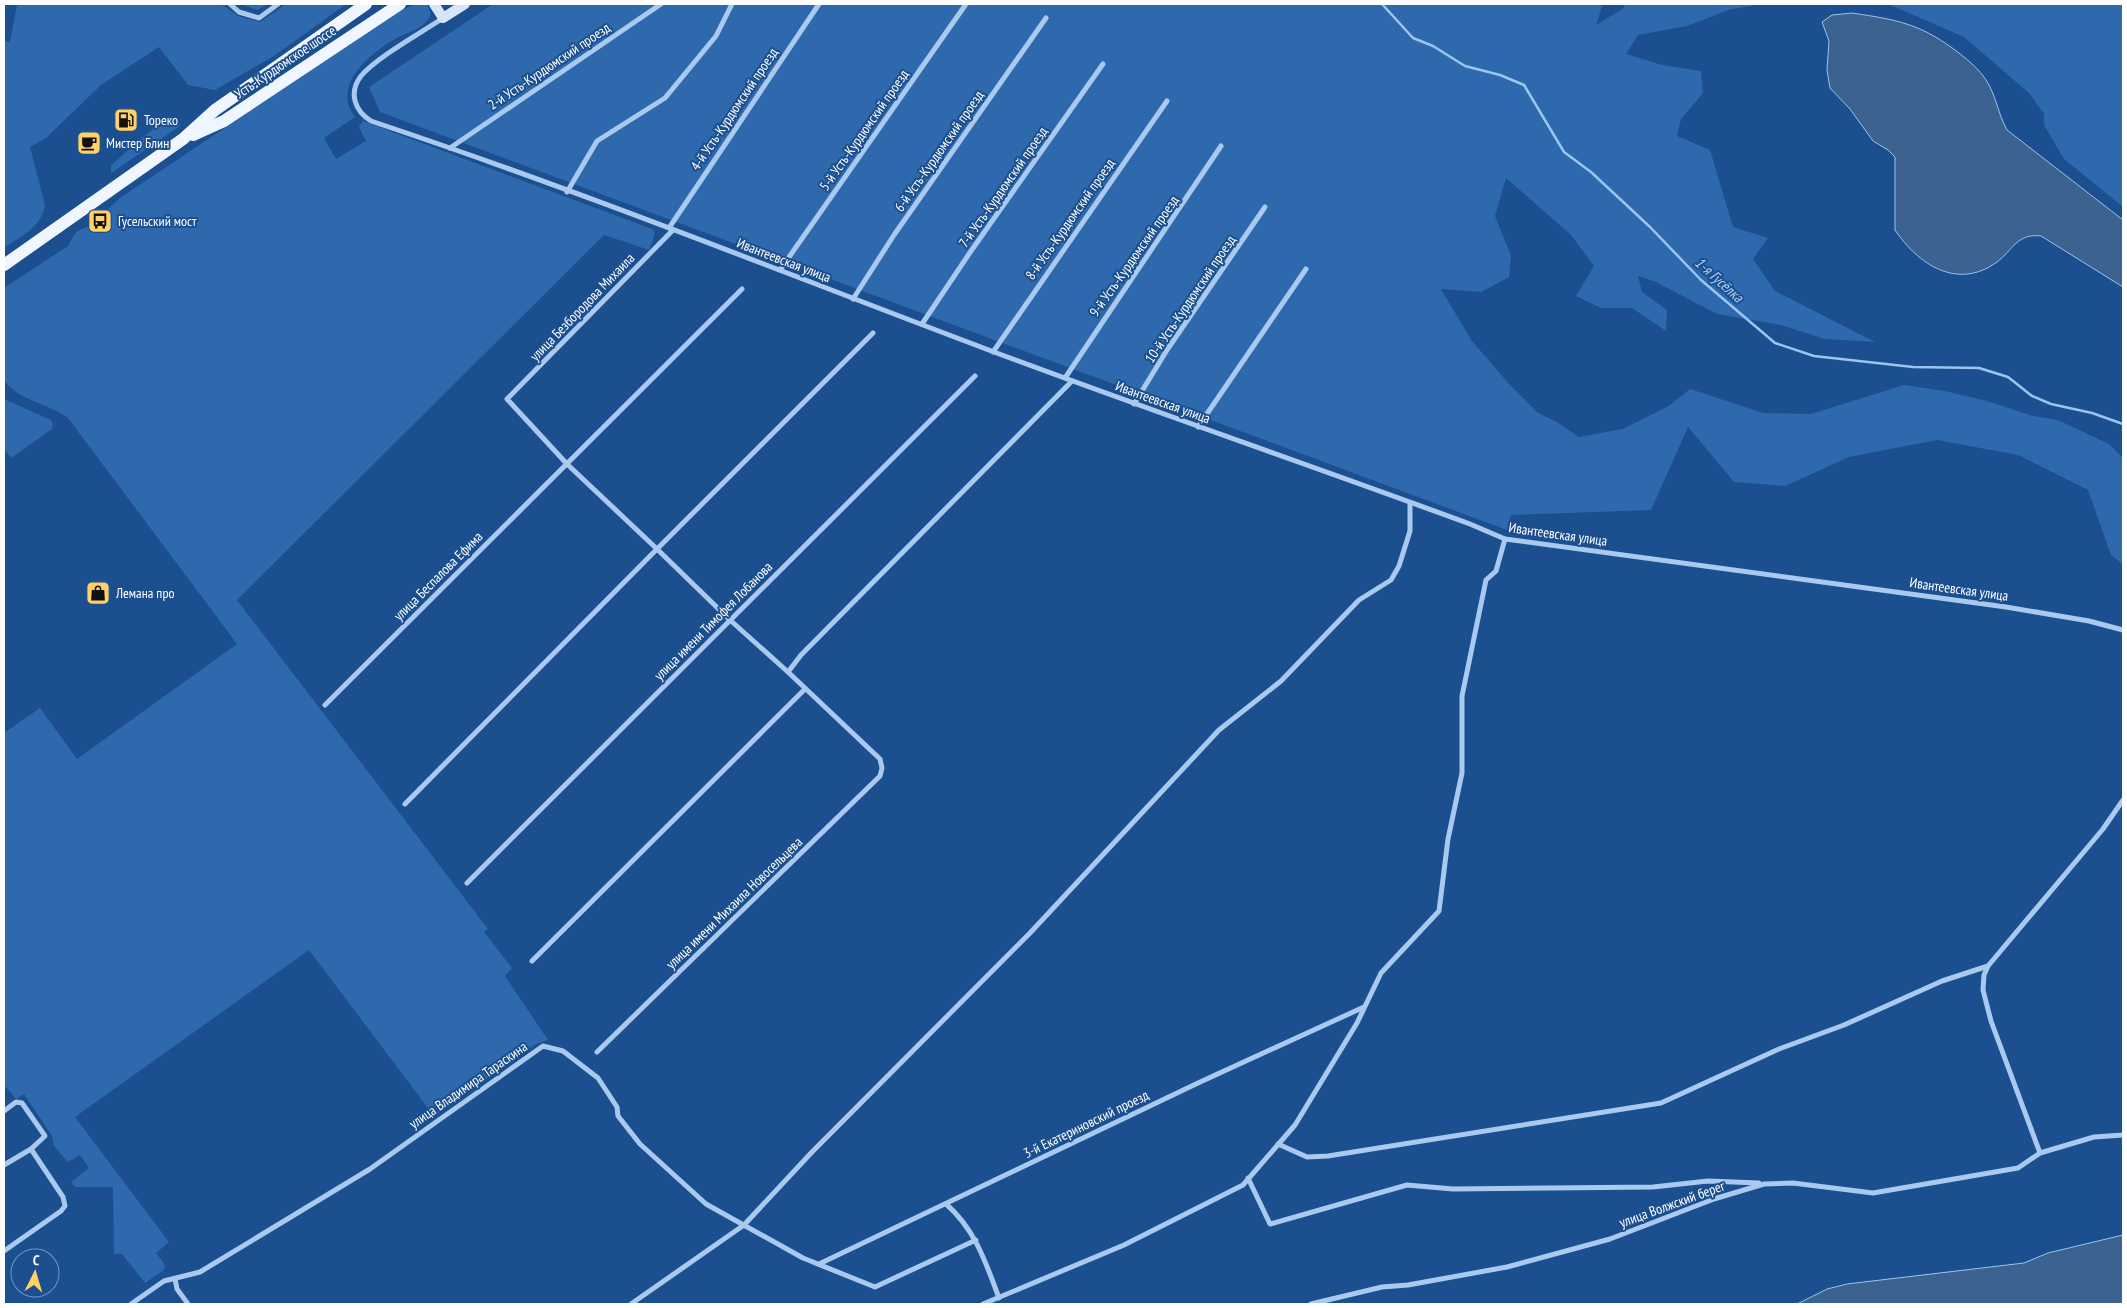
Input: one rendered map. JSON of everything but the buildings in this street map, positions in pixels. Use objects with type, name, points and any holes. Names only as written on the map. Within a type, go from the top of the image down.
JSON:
[{"type":"main road","name":"Усть-Курдюмское шоссе","points":[[4,265],[183,139],[215,110],[366,4]]},
{"type":"main road","name":"Усть-Курдюмское шоссе","points":[[183,139],[224,121],[402,4]]},
{"type":"street","points":[[230,4],[239,12],[259,18],[278,4]]},
{"type":"street","points":[[435,4],[443,18],[465,4]]},
{"type":"street","name":"2-й Усть-Курдюмский проезд","points":[[450,148],[661,4]]},
{"type":"street","points":[[567,192],[596,141],[665,98],[716,36],[732,4]]},
{"type":"street","name":"4-й Усть-Курдюмский проезд","points":[[671,229],[818,4]]},
{"type":"street","name":"5-й Усть-Курдюмский проезд","points":[[780,270],[966,4]]},
{"type":"street","name":"Ивантеевская улица","points":[[443,18],[374,64],[361,77],[355,88],[354,100],[357,109],[371,121],[671,229],[1134,404],[1410,502],[1505,539],[2006,606],[2088,621],[2123,630]]},
{"type":"street","name":"6-й Усть-Курдюмский проезд","points":[[852,299],[894,235],[1046,18]]},
{"type":"street","name":"7-й Усть-Курдюмский проезд","points":[[922,324],[1103,64]]},
{"type":"street","name":"8-й Усть-Курдюмский проезд","points":[[993,352],[1166,101]]},
{"type":"street","name":"9-й Усть-Курдюмский проезд","points":[[1065,378],[1222,146]]},
{"type":"street","name":"10-й Усть-Курдюмский проезд","points":[[1134,404],[1167,350],[1265,207]]},
{"type":"street","name":"улица Безбородова Михаила","points":[[567,464],[507,399],[671,229]]},
{"type":"street","points":[[1198,427],[1306,269]]},
{"type":"street","name":"улица Беспалова Ефима","points":[[325,705],[742,289]]},
{"type":"street","points":[[405,804],[873,333]]},
{"type":"street","name":"улица имени Тимофея Лобанова","points":[[467,884],[975,376]]},
{"type":"street","points":[[788,672],[801,655],[1072,381]]},
{"type":"street","points":[[532,961],[805,689],[567,464]]},
{"type":"street","points":[[631,1304],[744,1225],[812,1152],[1030,934],[1219,730],[1281,680],[1360,600],[1391,580],[1399,566],[1410,531],[1410,502]]},
{"type":"street","points":[[983,1304],[1124,1246],[1243,1185],[1295,1125],[1365,1007],[1381,973],[1439,911],[1448,839],[1462,773],[1462,696],[1486,580],[1496,571],[1505,539]]},
{"type":"street","name":"улица имени Михаила Новосельцева","points":[[597,1052],[880,776],[882,768],[880,759],[805,689]]},
{"type":"street","points":[[2040,1153],[1991,1021],[1983,990],[1984,975],[1988,966],[2103,829],[2123,800]]},
{"type":"street","points":[[1278,1144],[1307,1157],[1328,1156],[1661,1103],[1779,1049],[1844,1025],[1942,981],[1988,966]]},
{"type":"street","name":"3-й Екатериновский проезд","points":[[819,1264],[1198,1083],[1365,1007]]},
{"type":"street","name":"улица Владимира Тараскина","points":[[131,1304],[164,1281],[200,1272],[370,1169],[543,1046],[563,1051],[598,1078],[617,1107],[618,1116],[640,1144],[706,1204],[819,1264],[875,1287],[976,1240]]},
{"type":"street","points":[[4,1111],[16,1102],[22,1102],[45,1136],[31,1149],[4,1165]]},
{"type":"street","name":"улица Волжский берег","points":[[1311,1304],[1382,1287],[1408,1285],[1507,1267],[1610,1239],[1714,1199],[1764,1184],[1793,1183],[1874,1193],[2018,1168],[2040,1153],[2094,1137],[2123,1135]]},
{"type":"street","points":[[4,1251],[65,1206],[63,1197],[31,1149]]},
{"type":"street","points":[[1248,1178],[1270,1224],[1407,1185],[1462,1189],[1653,1187],[1708,1181],[1764,1184]]},
{"type":"street","points":[[946,1204],[960,1216],[976,1240],[998,1298]]},
{"type":"street","points":[[175,1279],[177,1289],[188,1304]]},
{"type":"shaded area","points":[[17,4],[221,4],[238,16],[260,22],[286,4],[346,4],[274,56],[215,90],[188,85],[159,47],[101,85],[46,138],[30,147],[45,205],[43,213],[30,230],[4,248],[4,41],[10,42]]},
{"type":"shaded area","points":[[241,4],[269,4],[257,10]]},
{"type":"shaded area","points":[[415,4],[427,4],[431,13],[425,23],[374,53],[356,72],[350,83],[347,94],[349,105],[355,117],[324,138],[336,159],[366,141],[359,127],[363,121],[652,229],[655,233],[649,250],[604,235],[237,600],[488,929],[484,932],[512,968],[505,976],[548,1040],[536,1044],[434,1116],[309,950],[75,1117],[169,1242],[156,1253],[165,1265],[164,1270],[145,1283],[122,1254],[114,1254],[113,1187],[75,1187],[71,1182],[89,1168],[80,1155],[68,1162],[54,1146],[52,1136],[24,1094],[16,1099],[4,1085],[4,733],[40,708],[77,759],[237,644],[68,418],[17,393],[4,380],[4,288],[68,246],[76,232],[91,225],[120,198],[400,11]]},
{"type":"shaded area","points":[[493,4],[1603,4],[1596,25],[1624,8],[1624,4],[1762,4],[1728,10],[1687,26],[1638,35],[1626,54],[1662,65],[1701,71],[1703,93],[1681,119],[1677,136],[1710,150],[1733,227],[1768,238],[1753,259],[1775,291],[1875,342],[1825,339],[1781,325],[1717,314],[1656,282],[1638,276],[1642,292],[1667,310],[1666,331],[1632,308],[1601,308],[1576,296],[1594,266],[1571,235],[1506,178],[1495,216],[1511,256],[1509,277],[1481,292],[1441,289],[1472,341],[1511,386],[1538,413],[1557,422],[1579,437],[1623,429],[1669,406],[1690,389],[1763,413],[1811,414],[1904,385],[1945,391],[1987,401],[2033,416],[2058,420],[2109,444],[2123,458],[2123,565],[2111,555],[2088,490],[2018,455],[1937,440],[1849,457],[1785,486],[1734,482],[1688,427],[1651,510],[1511,515],[1507,530],[380,112],[369,87]]},
{"type":"shaded area","points":[[1888,4],[2123,4],[2123,207],[2064,159],[2044,125],[2044,114],[2029,93],[1964,37]]},
{"type":"shaded area","points":[[1852,13],[1896,21],[1921,29],[1945,43],[1977,69],[1995,98],[2007,130],[2123,220],[2123,287],[2041,236],[2026,237],[2016,243],[1997,262],[1982,270],[1967,274],[1953,274],[1940,270],[1927,263],[1904,242],[1895,230],[1895,157],[1888,150],[1873,141],[1850,109],[1830,88],[1827,70],[1829,41],[1822,22],[1832,15]]},
{"type":"shaded area","points":[[178,120],[180,126],[111,173],[111,165],[153,129]]},
{"type":"shaded area","points":[[4,399],[51,420],[53,424],[52,429],[11,458],[4,449]]},
{"type":"shaded area","points":[[2123,1235],[2123,1304],[1797,1304],[1827,1289],[1847,1284],[2024,1263],[2048,1253]]},
{"type":"waterway","name":"1-я Гусёлка","points":[[1382,4],[1413,38],[1433,46],[1465,66],[1500,75],[1524,85],[1564,152],[1591,172],[1650,227],[1701,280],[1775,343],[1814,356],[1913,367],[1979,368],[2008,377],[2032,396],[2051,404],[2092,413],[2123,424]]},
{"type":"place","name":"Тореко","points":[[126,120]]},
{"type":"place","name":"Мистер Блин","points":[[89,143]]},
{"type":"place","name":"Гусельский мост","points":[[100,221]]},
{"type":"place","name":"Лемана про","points":[[98,593]]}]
